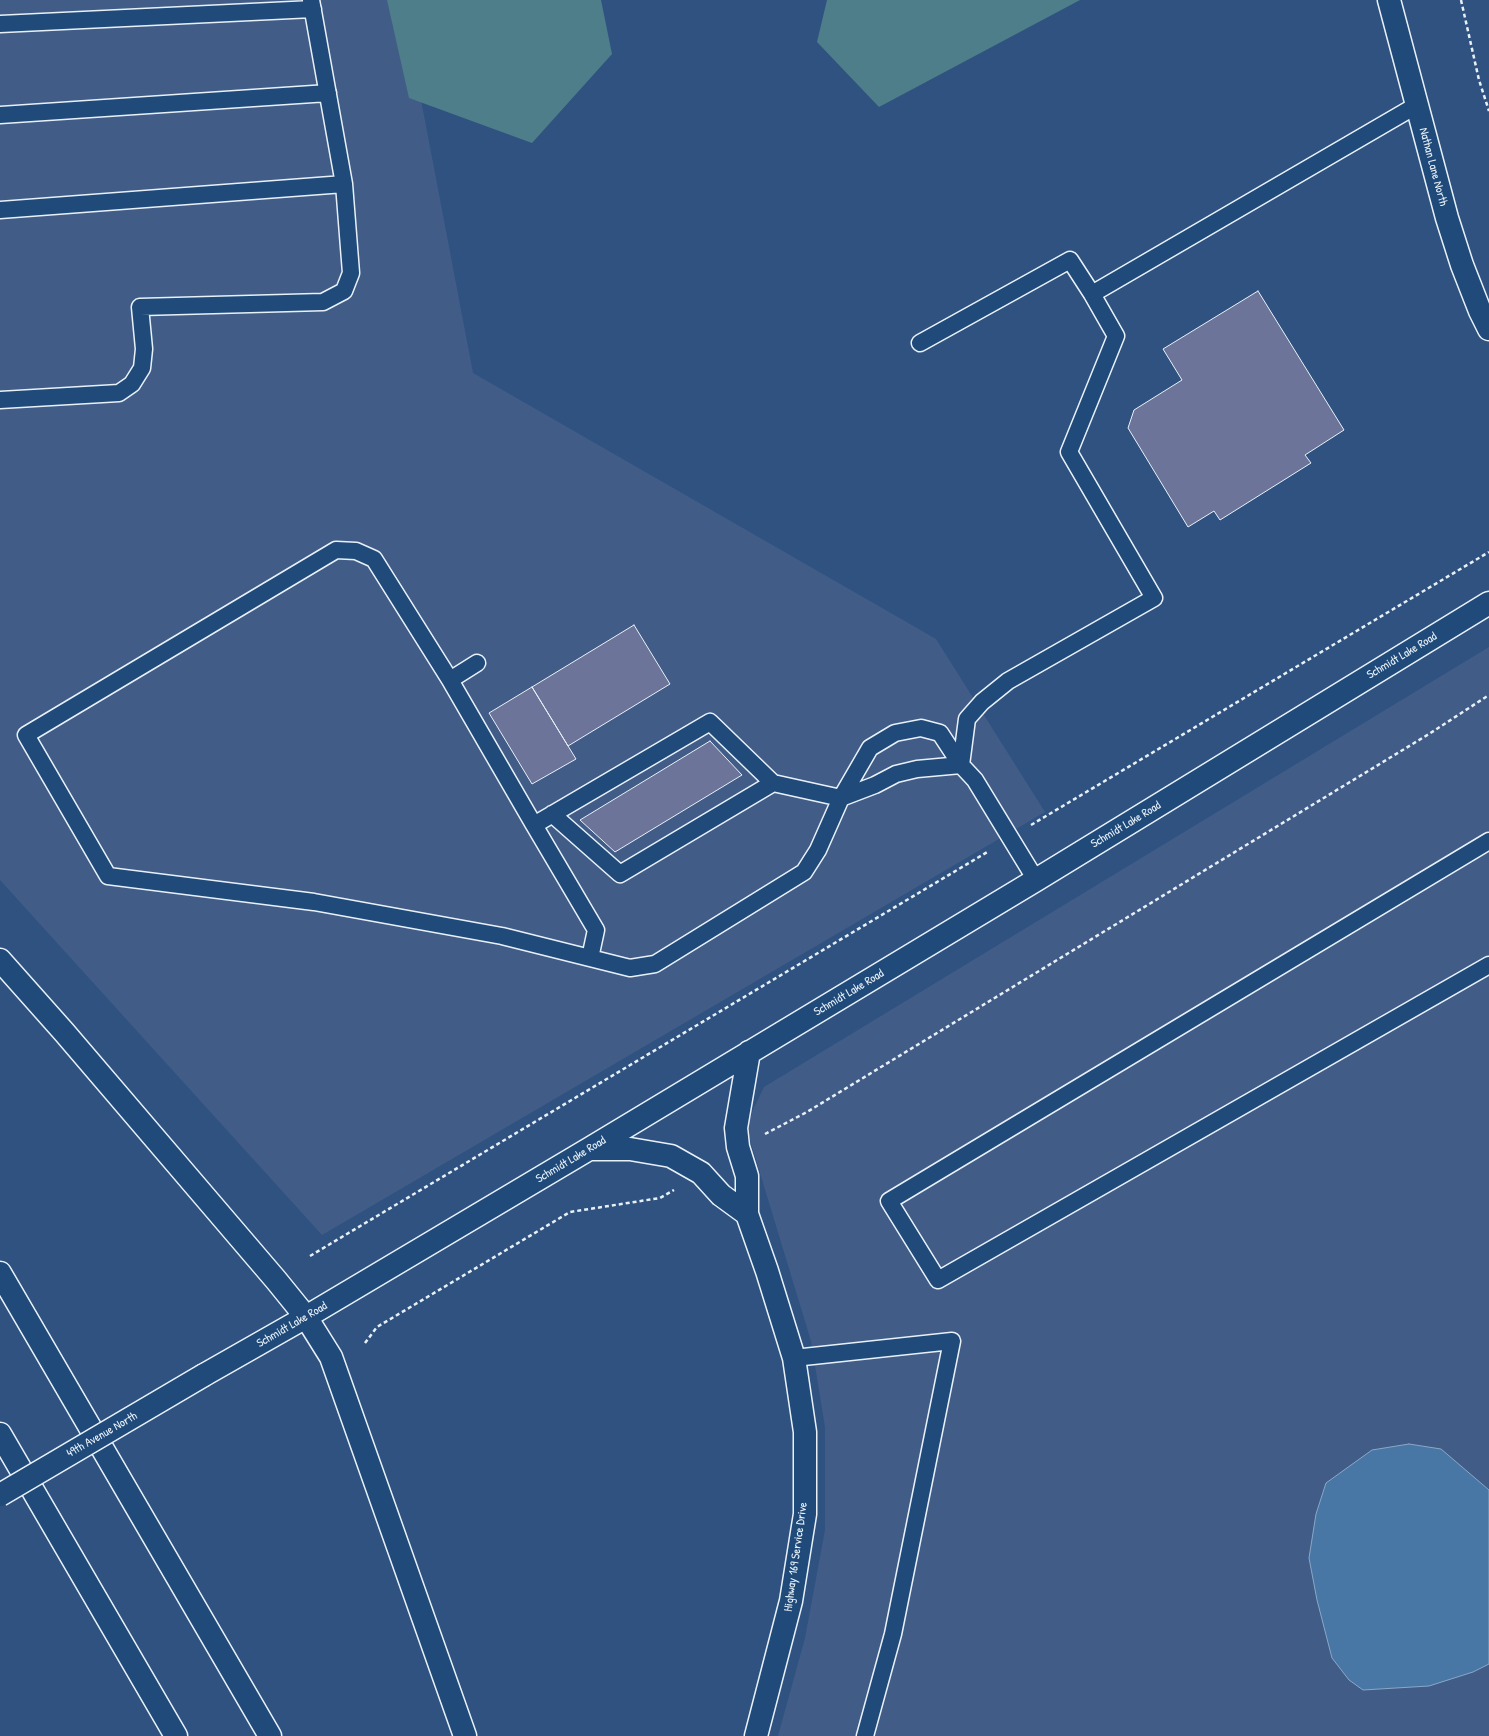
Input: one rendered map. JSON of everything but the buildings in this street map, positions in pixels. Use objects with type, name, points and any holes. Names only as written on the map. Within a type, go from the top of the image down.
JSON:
[{"type":"main road","name":"Nathan Lane North","points":[[1390,0],[1447,218],[1462,265],[1480,311],[1489,329]]},
{"type":"main road","name":"Schmidt Lake Road","points":[[204,1375],[306,1317],[589,1149],[1036,880],[1489,602]]},
{"type":"main road","points":[[0,960],[64,1032],[306,1317],[331,1356],[465,1736]]},
{"type":"main road","name":"Highway 169 Service Drive","points":[[750,1052],[736,1128],[738,1147],[747,1176],[747,1214],[767,1271],[794,1358],[805,1432],[805,1514],[791,1601],[756,1736]]},
{"type":"main road","points":[[589,1149],[630,1149],[671,1156],[701,1173],[721,1195],[747,1214]]},
{"type":"main road","points":[[0,1273],[270,1736]]},
{"type":"main road","name":"49th Avenue North","points":[[0,1495],[204,1375]]},
{"type":"main road","points":[[0,1434],[176,1736]]},
{"type":"lane","points":[[0,24],[312,4],[344,184],[350,273],[344,291],[323,302],[140,307],[144,349],[142,368],[132,384],[120,393],[0,400]]},
{"type":"lane","points":[[0,115],[328,93]]},
{"type":"lane","points":[[1092,294],[1417,105]]},
{"type":"lane","points":[[0,210],[344,184]]},
{"type":"lane","points":[[920,343],[1070,260],[1092,294],[1116,336],[1069,452],[1154,598],[1008,681],[982,702],[968,719],[961,765]]},
{"type":"lane","points":[[590,958],[596,930],[450,680],[374,559],[356,551],[336,550],[26,736],[108,876],[314,902],[502,936],[590,958],[630,968],[655,964],[804,872],[818,850],[841,798],[870,748],[895,733],[922,728],[940,733],[961,765],[975,780],[1036,880]]},
{"type":"lane","points":[[450,680],[477,663]]},
{"type":"lane","points":[[534,825],[710,722],[772,783],[841,798],[875,785],[896,774],[917,769],[961,765]]},
{"type":"lane","points":[[552,814],[620,874],[772,783]]},
{"type":"lane","points":[[1489,841],[889,1201],[938,1280],[1489,965]]},
{"type":"lane","points":[[794,1358],[952,1341],[893,1634],[865,1736]]},
{"type":"path","points":[[1461,0],[1479,80],[1489,111]]},
{"type":"path","points":[[310,1256],[1489,552]]},
{"type":"path","points":[[738,1147],[808,1112],[1429,734],[1489,695]]},
{"type":"path","points":[[364,1342],[377,1327],[570,1212],[660,1198],[701,1173]]},
{"type":"shaded area","points":[[0,0],[402,0],[473,373],[936,639],[1045,812],[322,1235],[0,880]]},
{"type":"shaded area","points":[[1489,647],[1489,1736],[778,1736],[805,1638],[825,1530],[825,1427],[811,1341],[747,1130],[753,1110],[764,1087]]},
{"type":"shaded area","points":[[1409,1444],[1441,1449],[1489,1490],[1489,1664],[1473,1672],[1429,1686],[1363,1690],[1349,1680],[1332,1658],[1317,1600],[1309,1558],[1316,1514],[1326,1483],[1372,1450]]},
{"type":"green space","points":[[387,0],[601,0],[612,54],[532,143],[409,98]]},
{"type":"green space","points":[[827,0],[1080,0],[879,107],[817,42]]}]
